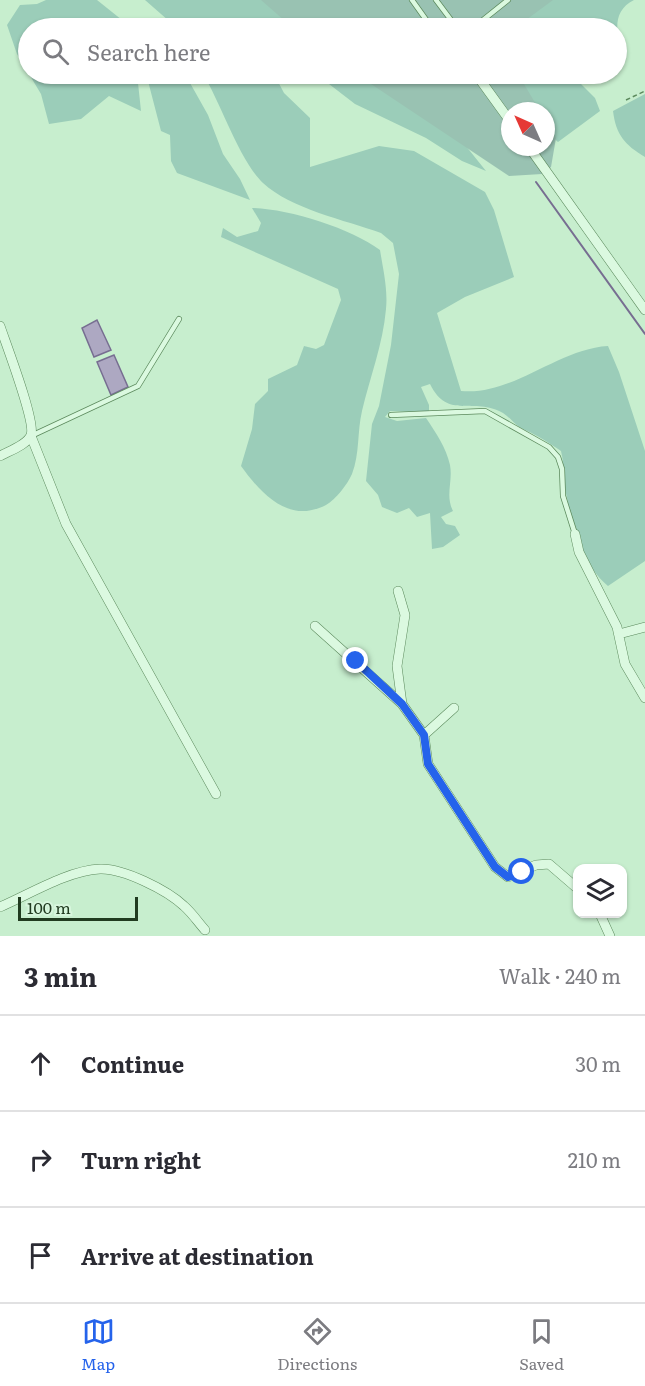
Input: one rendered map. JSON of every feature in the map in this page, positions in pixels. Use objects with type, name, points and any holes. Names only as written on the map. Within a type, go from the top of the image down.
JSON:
[{"type":"street","points":[[483,84],[501,109]]},
{"type":"street","points":[[535,156],[645,310]]},
{"type":"street","points":[[0,326],[28,411],[31,436],[66,524],[216,794]]},
{"type":"street","points":[[0,456],[31,436]]},
{"type":"street","points":[[574,534],[579,552],[598,586],[619,634],[625,664],[645,698]]},
{"type":"street","points":[[398,591],[405,615],[397,666],[402,704]]},
{"type":"street","points":[[315,626],[402,704],[424,735],[428,764],[495,867],[508,877],[536,865],[549,864],[573,886]]},
{"type":"street","points":[[619,634],[645,627]]},
{"type":"street","points":[[424,735],[454,708]]},
{"type":"street","points":[[0,907],[78,873],[99,869],[116,870],[127,873],[180,903],[205,930]]},
{"type":"street","points":[[602,918],[610,936]]},
{"type":"lane","points":[[412,0],[425,18]]},
{"type":"lane","points":[[436,0],[450,18]]},
{"type":"lane","points":[[486,18],[508,0]]},
{"type":"lane","points":[[31,436],[138,386],[179,319]]},
{"type":"lane","points":[[391,415],[485,411],[549,447],[558,457],[562,469],[563,496],[574,534]]},
{"type":"path","points":[[626,100],[645,91]]},
{"type":"green space","points":[[46,0],[97,0],[120,18],[18,18],[18,56],[7,25],[20,5],[37,4]]},
{"type":"green space","points":[[145,0],[303,0],[323,18],[166,18]]},
{"type":"green space","points":[[261,0],[553,0],[529,18],[282,18]]},
{"type":"green space","points":[[510,0],[634,0],[622,10],[619,18],[492,18]]},
{"type":"green space","points":[[35,84],[138,84],[141,111],[109,96],[81,119],[49,124],[41,94]]},
{"type":"green space","points":[[149,84],[191,84],[208,115],[223,154],[240,179],[250,200],[177,173],[171,161],[170,135],[161,131]]},
{"type":"green space","points":[[209,84],[279,84],[284,93],[310,118],[310,167],[379,146],[414,151],[485,192],[494,210],[514,277],[465,297],[437,313],[461,391],[480,391],[499,386],[571,355],[608,346],[645,451],[645,561],[608,586],[592,568],[580,546],[566,492],[561,451],[519,427],[503,413],[492,408],[453,405],[445,402],[430,384],[421,387],[429,405],[429,412],[390,411],[385,417],[397,421],[426,418],[440,440],[450,465],[449,494],[453,511],[441,517],[446,524],[455,526],[460,535],[443,547],[432,549],[430,513],[417,517],[409,508],[397,513],[382,507],[378,495],[366,481],[372,424],[379,406],[391,345],[399,274],[393,243],[381,233],[303,207],[263,183],[254,173],[238,146]]},
{"type":"green space","points":[[329,84],[400,84],[433,105],[486,171],[462,161],[426,138],[355,104]]},
{"type":"green space","points":[[371,84],[524,84],[535,102],[501,102],[501,156],[553,156],[551,167],[542,174],[509,176]]},
{"type":"green space","points":[[512,84],[581,84],[595,98],[600,111],[558,142],[555,139],[555,102],[525,102]]},
{"type":"green space","points":[[645,94],[645,157],[632,148],[619,133],[613,111]]},
{"type":"green space","points":[[252,208],[283,212],[319,221],[353,234],[380,250],[386,287],[386,309],[379,348],[362,411],[355,466],[350,478],[337,495],[326,505],[313,510],[288,509],[278,504],[258,487],[241,466],[252,429],[255,404],[268,391],[268,379],[297,365],[304,346],[316,349],[324,345],[341,300],[338,289],[221,237],[223,228],[237,237],[258,231],[261,223]]},
{"type":"shaded area","points":[[97,320],[111,350],[94,357],[82,328]]},
{"type":"shaded area","points":[[114,355],[128,387],[111,395],[97,362]]},
{"type":"waterway","points":[[536,182],[645,334]]},
{"type":"route","points":[[356,661],[402,704],[424,735],[428,764],[464,824],[495,867],[508,877],[522,872]]}]
